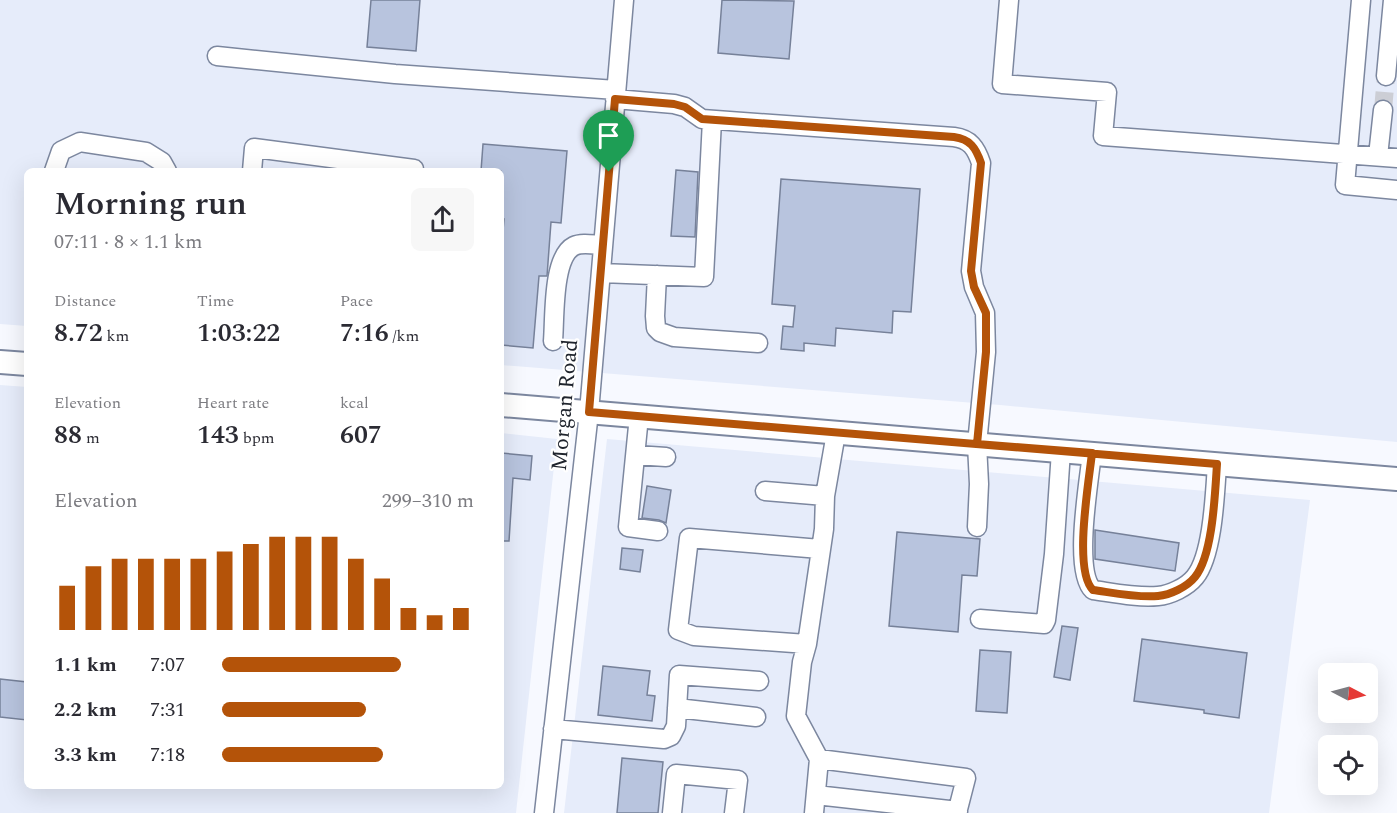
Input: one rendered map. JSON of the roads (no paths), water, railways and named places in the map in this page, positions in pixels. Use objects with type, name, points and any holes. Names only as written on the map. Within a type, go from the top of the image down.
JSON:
[{"type":"main road","points":[[0,362],[24,364]]},
{"type":"main road","points":[[504,405],[1397,479]]},
{"type":"street","name":"Morgan Road","points":[[544,813],[589,412],[624,0]]},
{"type":"street","points":[[1009,0],[1002,84],[1107,92],[1103,136],[1397,158]]},
{"type":"street","points":[[1361,0],[1345,185],[1397,190]]},
{"type":"street","points":[[1386,76],[1393,0]]},
{"type":"street","points":[[217,56],[616,95],[685,107],[702,119],[962,138],[975,148],[981,163],[972,281],[986,313],[986,352],[977,444],[979,484],[977,527]]},
{"type":"street","points":[[1378,156],[1383,110]]},
{"type":"street","points":[[601,273],[704,277],[712,120]]},
{"type":"street","points":[[55,168],[61,151],[80,142],[146,152],[162,162],[165,168]]},
{"type":"street","points":[[252,168],[254,148],[406,168]]},
{"type":"street","points":[[553,341],[559,266],[573,246],[603,245]]},
{"type":"street","points":[[657,275],[655,316],[656,328],[660,332],[674,337],[758,343]]},
{"type":"street","points":[[639,416],[628,527],[658,531]]},
{"type":"street","points":[[819,759],[966,778],[958,812],[815,804],[819,759],[796,716],[802,662],[807,644],[824,529],[825,496],[836,433]]},
{"type":"street","points":[[980,619],[1044,624],[1046,620],[1054,554],[1061,451]]},
{"type":"street","points":[[1092,453],[1082,548],[1089,587],[1093,590],[1157,597],[1171,594],[1194,578],[1203,562],[1213,518],[1217,464]]},
{"type":"street","points":[[636,455],[666,457]]},
{"type":"street","points":[[765,491],[825,496]]},
{"type":"street","points":[[807,644],[694,636],[678,630],[689,538],[820,549]]},
{"type":"street","points":[[554,729],[664,739],[671,736],[676,726],[680,675],[759,681]]},
{"type":"street","points":[[677,708],[756,717]]},
{"type":"street","points":[[672,813],[676,774],[738,780],[734,813]]},
{"type":"tunnel","points":[[1383,110],[1386,76]]}]
